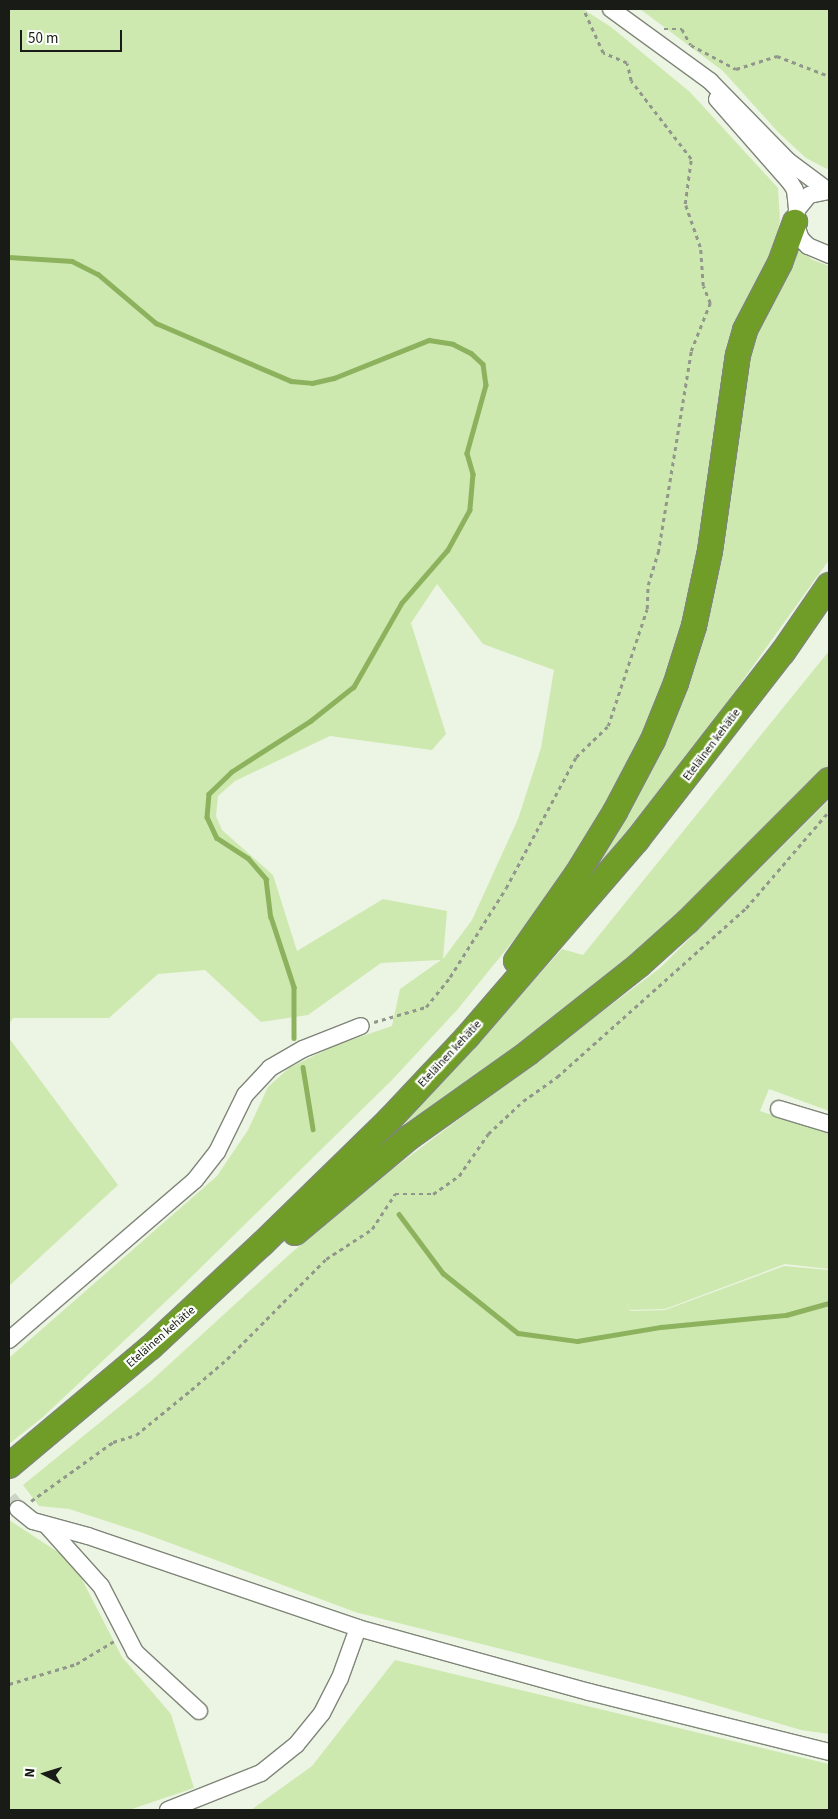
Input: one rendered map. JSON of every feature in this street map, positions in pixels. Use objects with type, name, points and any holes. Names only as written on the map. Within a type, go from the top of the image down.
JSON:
[{"type":"highway","points":[[390,1118],[534,936],[615,812],[653,740],[676,683],[703,589],[738,354],[745,330],[782,257],[796,216]]},
{"type":"highway","name":"Eteläinen kehätie","points":[[9,1466],[150,1347],[262,1244],[390,1118],[522,976],[637,840],[783,652],[829,585]]},
{"type":"highway","points":[[150,1347],[242,1279],[410,1137],[597,1001],[688,921],[829,780]]},
{"type":"street","points":[[611,9],[643,30],[726,96],[804,176],[828,191]]},
{"type":"street","points":[[684,62],[790,182],[795,190],[796,216],[801,239],[808,246],[829,255]]},
{"type":"street","points":[[796,216],[809,195],[828,191]]},
{"type":"street","points":[[9,1340],[195,1180],[217,1152],[245,1096],[270,1068],[303,1049],[361,1026]]},
{"type":"street","points":[[779,1109],[829,1124]]},
{"type":"street","points":[[18,1509],[33,1521],[48,1527],[88,1536],[358,1628],[589,1692],[829,1752]]},
{"type":"street","points":[[48,1527],[101,1586],[124,1634],[153,1671],[199,1711]]},
{"type":"street","points":[[168,1810],[261,1773],[296,1745],[322,1713],[340,1678],[358,1628]]},
{"type":"path","points":[[361,1026],[426,1007],[450,977],[506,888],[576,757],[608,726],[647,609],[648,586],[658,553],[691,351],[710,303],[702,286],[700,247],[685,204],[691,159],[631,81],[627,63],[603,53],[583,9]]},
{"type":"path","points":[[643,30],[682,29],[691,46],[736,68],[777,56],[829,76]]},
{"type":"path","points":[[18,1509],[45,1493],[113,1442],[136,1435],[191,1390],[227,1359],[326,1260],[372,1229],[394,1194],[433,1194],[459,1176],[488,1134],[523,1101],[557,1077],[746,908],[829,811]]},
{"type":"path","points":[[9,1684],[76,1664],[124,1634]]},
{"type":"green space","points":[[9,9],[583,9],[611,27],[690,92],[778,188],[780,221],[774,255],[745,305],[724,368],[701,544],[670,672],[612,797],[540,908],[457,1010],[392,1080],[179,1289],[43,1417],[9,1444],[9,1358],[217,1176],[248,1130],[268,1087],[289,1068],[336,1045],[392,1026],[400,989],[441,960],[381,963],[308,1015],[261,1022],[205,970],[158,974],[109,1018],[13,1018],[9,1024]],"holes":[[[437,584],[483,644],[554,670],[541,748],[518,819],[472,920],[443,959],[447,911],[383,899],[297,951],[273,875],[222,830],[216,816],[218,796],[235,781],[330,736],[432,750],[446,734],[411,623]]]},
{"type":"green space","points":[[640,9],[829,9],[829,170],[806,158],[779,133],[723,71]]},
{"type":"green space","points":[[799,250],[813,260],[829,266],[829,560],[703,736],[596,869],[594,864],[668,721],[753,335],[768,302]]},
{"type":"green space","points":[[829,651],[829,766],[655,941],[581,1001],[401,1135],[399,1129],[562,949],[583,955]]},
{"type":"green space","points":[[829,800],[829,1111],[769,1089],[760,1111],[829,1133],[829,1269],[785,1264],[665,1309],[630,1310],[625,1295],[630,1311],[665,1310],[784,1266],[829,1270],[829,1734],[801,1730],[678,1694],[355,1612],[143,1533],[69,1509],[39,1506],[23,1485],[151,1381],[290,1254],[390,1171],[660,968]]},
{"type":"green space","points":[[9,1038],[118,1185],[9,1286]]},
{"type":"green space","points":[[9,1520],[73,1562],[122,1657],[171,1714],[194,1788],[129,1810],[9,1810]]},
{"type":"green space","points":[[395,1660],[829,1764],[829,1810],[251,1810],[312,1766]]},
{"type":"waterway","points":[[9,257],[72,261],[98,274],[156,323],[291,381],[312,383],[334,378],[429,340],[453,344],[471,353],[483,364],[486,385],[467,453],[473,474],[470,510],[448,550],[402,603],[354,687],[311,721],[232,772],[209,794],[207,817],[217,838],[248,858],[266,879],[271,917],[294,987],[294,1038]]},
{"type":"waterway","points":[[303,1067],[313,1129]]},
{"type":"waterway","points":[[399,1214],[443,1273],[518,1333],[577,1341],[661,1327],[786,1315],[829,1303]]},
{"type":"tunnel","points":[[9,1498],[18,1509]]}]
